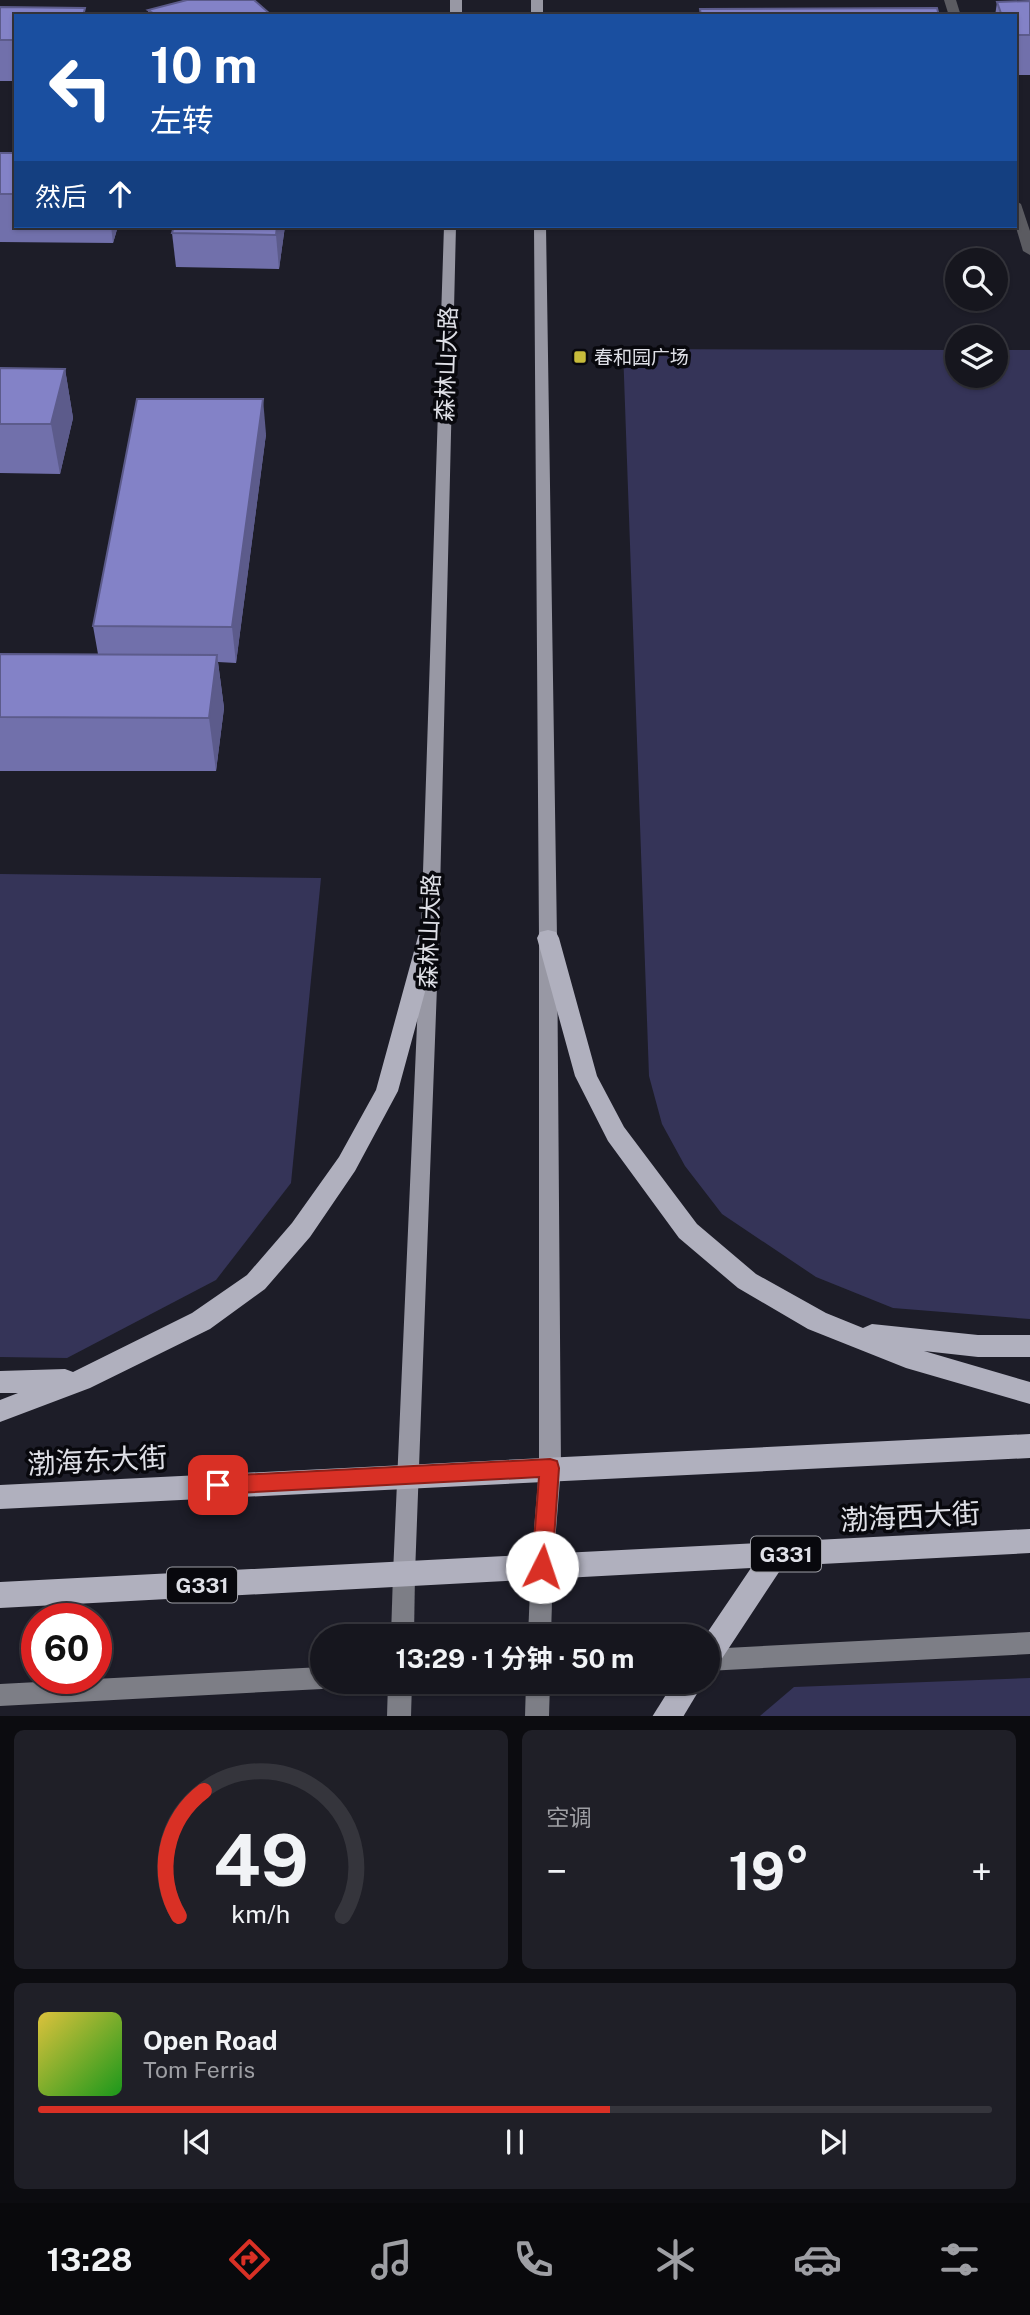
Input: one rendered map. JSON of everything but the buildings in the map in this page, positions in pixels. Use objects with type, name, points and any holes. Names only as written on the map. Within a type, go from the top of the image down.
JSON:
[{"type":"highway","points":[[0,1411],[81,1380],[201,1321],[256,1282],[301,1230],[347,1164],[387,1091],[430,933]]},
{"type":"highway","points":[[548,937],[586,1076],[616,1134],[688,1231],[747,1281],[817,1321],[906,1357],[1030,1393]]},
{"type":"highway","points":[[844,1332],[978,1346],[1030,1346]]},
{"type":"highway","points":[[0,1382],[81,1380]]},
{"type":"highway","points":[[550,1468],[1030,1446]]},
{"type":"highway","name":"渤海东大街","points":[[0,1496],[550,1468]]},
{"type":"highway","name":"渤海西大街","points":[[542,1567],[1030,1541]]},
{"type":"highway","points":[[720,1639],[776,1554]]},
{"type":"highway","name":"G331","points":[[0,1595],[542,1567]]},
{"type":"highway","points":[[667,1716],[682,1694]]},
{"type":"main road","name":"森林山大路","points":[[404,1574],[430,933],[450,228]]},
{"type":"main road","points":[[540,228],[548,937],[550,1468],[542,1567]]},
{"type":"street","points":[[1017,210],[1030,251]]},
{"type":"street","points":[[540,1624],[542,1567]]},
{"type":"street","name":"森林山大路","points":[[402,1624],[404,1574]]},
{"type":"street","points":[[720,1658],[1030,1643]]},
{"type":"street","points":[[0,1695],[310,1679]]},
{"type":"street","points":[[399,1716],[400,1694]]},
{"type":"street","points":[[537,1716],[538,1694]]},
{"type":"shaded area","points":[[623,349],[945,350],[945,388],[1008,388],[1008,350],[1030,350],[1030,1319],[893,1308],[816,1277],[722,1214],[685,1166],[662,1124],[649,1076]]},
{"type":"shaded area","points":[[0,874],[321,878],[291,1183],[216,1280],[67,1358],[0,1357]]},
{"type":"shaded area","points":[[1030,1678],[1030,1716],[760,1716],[794,1687]]},
{"type":"place","name":"春和园广场","points":[[580,357]]},
{"type":"route","points":[[218,1485],[550,1468],[542,1567]]}]
